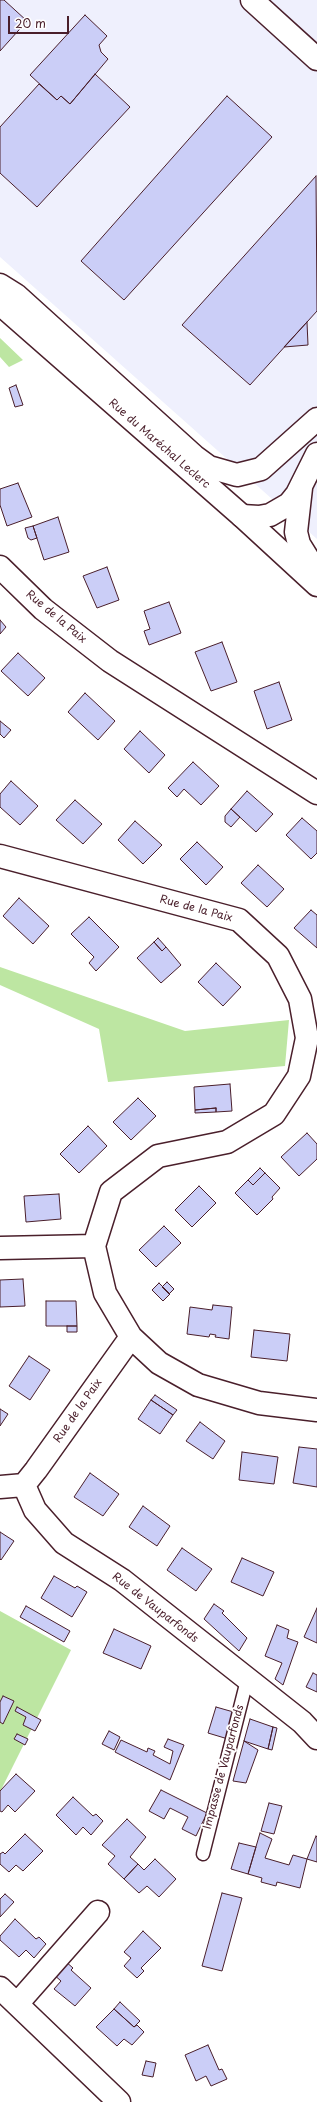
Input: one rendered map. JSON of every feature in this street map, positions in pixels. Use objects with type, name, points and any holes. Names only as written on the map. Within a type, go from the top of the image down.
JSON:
[{"type":"street","points":[[252,0],[317,59]]},
{"type":"street","points":[[0,285],[16,295],[194,456],[209,467],[236,475],[261,469],[317,419]]},
{"type":"street","name":"Rue du Maréchal Leclerc","points":[[0,304],[242,516],[317,585]]},
{"type":"street","points":[[242,516],[259,517],[277,512],[289,504],[301,486],[317,454]]},
{"type":"street","points":[[301,486],[296,532],[299,544],[317,573]]},
{"type":"street","name":"Rue de la Paix","points":[[0,567],[43,609],[110,661],[317,793]]},
{"type":"street","name":"Rue de la Paix","points":[[0,856],[239,920],[278,956],[300,999],[307,1038],[299,1076],[274,1114],[227,1142],[158,1156],[111,1192],[94,1246]]},
{"type":"street","points":[[0,1248],[94,1246],[105,1293],[131,1337],[159,1363],[198,1385],[259,1403],[317,1410]]},
{"type":"street","name":"Rue de la Paix","points":[[24,1484],[36,1470],[131,1337]]},
{"type":"street","points":[[0,1487],[24,1484]]},
{"type":"street","name":"Rue de Vauparfonds","points":[[24,1484],[35,1510],[64,1543],[122,1580],[302,1722],[317,1738]]},
{"type":"street","points":[[17,2004],[98,1912]]},
{"type":"street","points":[[0,1988],[119,2102]]},
{"type":"lane","name":"Impasse de Vauparfonds","points":[[203,1854],[247,1680]]},
{"type":"shaded area","points":[[0,0],[317,0],[317,539],[0,257]]},
{"type":"green space","points":[[0,338],[23,360],[9,367],[0,357]]},
{"type":"green space","points":[[0,967],[185,1031],[289,1020],[285,1066],[108,1082],[99,1029],[0,985]]},
{"type":"green space","points":[[0,1611],[71,1650],[0,1792]]},
{"type":"building","points":[[0,0],[4,0],[27,21],[0,51]]},
{"type":"building","points":[[85,15],[107,36],[99,45],[101,52],[108,59],[70,104],[61,96],[57,100],[30,75]]},
{"type":"building","points":[[95,74],[130,107],[37,207],[0,173],[0,127],[39,84],[57,100],[61,96],[70,104]]},
{"type":"building","points":[[227,96],[272,137],[124,300],[81,261]]},
{"type":"building","points":[[316,176],[317,311],[250,385],[182,325]]},
{"type":"building","points":[[307,322],[308,345],[284,347]]},
{"type":"building","points":[[16,385],[23,405],[15,407],[9,388]]},
{"type":"building","points":[[18,483],[32,517],[7,526],[0,505],[0,489]]},
{"type":"building","points":[[58,517],[69,552],[44,560],[33,526]]},
{"type":"building","points":[[33,526],[37,538],[31,540],[28,538],[25,528]]},
{"type":"building","points":[[107,567],[119,600],[97,608],[83,576]]},
{"type":"building","points":[[169,602],[181,633],[149,645],[144,631],[150,629],[144,611]]},
{"type":"building","points":[[0,620],[6,627],[0,634]]},
{"type":"building","points":[[222,642],[237,682],[211,691],[195,652]]},
{"type":"building","points":[[18,653],[45,678],[28,696],[1,671]]},
{"type":"building","points":[[279,682],[292,720],[267,729],[254,691]]},
{"type":"building","points":[[85,693],[115,721],[98,740],[68,712]]},
{"type":"building","points":[[0,721],[11,730],[4,738],[0,734]]},
{"type":"building","points":[[140,731],[165,755],[149,773],[124,749]]},
{"type":"building","points":[[193,762],[219,786],[201,805],[184,789],[177,797],[168,788]]},
{"type":"building","points":[[11,781],[38,806],[20,825],[0,807],[0,794]]},
{"type":"building","points":[[247,791],[273,814],[256,832],[231,809]]},
{"type":"building","points":[[75,800],[102,824],[83,844],[56,820]]},
{"type":"building","points":[[231,809],[240,817],[231,827],[225,822],[225,816]]},
{"type":"building","points":[[302,818],[317,831],[317,853],[311,859],[286,835]]},
{"type":"building","points":[[135,821],[162,845],[143,864],[118,840]]},
{"type":"building","points":[[197,842],[223,867],[206,885],[180,859]]},
{"type":"building","points":[[258,865],[284,889],[267,907],[241,883]]},
{"type":"building","points":[[19,898],[49,926],[33,944],[3,916]]},
{"type":"building","points":[[311,910],[317,915],[317,948],[294,928]]},
{"type":"building","points":[[89,917],[119,947],[96,971],[89,963],[94,957],[71,934]]},
{"type":"building","points":[[158,938],[166,947],[162,951],[154,942]]},
{"type":"building","points":[[154,942],[162,951],[166,947],[181,965],[161,983],[137,958]]},
{"type":"building","points":[[216,963],[241,987],[223,1006],[198,982]]},
{"type":"building","points":[[230,1084],[232,1111],[216,1112],[216,1108],[195,1110],[194,1087]]},
{"type":"building","points":[[138,1098],[156,1116],[131,1140],[113,1122]]},
{"type":"building","points":[[216,1108],[216,1112],[195,1113],[195,1110]]},
{"type":"building","points":[[88,1126],[107,1146],[79,1173],[60,1154]]},
{"type":"building","points":[[307,1133],[317,1144],[317,1159],[299,1176],[281,1157]]},
{"type":"building","points":[[260,1168],[265,1173],[253,1185],[248,1180]]},
{"type":"building","points":[[265,1173],[280,1188],[272,1197],[273,1199],[257,1215],[235,1193],[248,1180],[253,1185]]},
{"type":"building","points":[[199,1186],[216,1203],[192,1227],[175,1210]]},
{"type":"building","points":[[59,1194],[61,1219],[26,1222],[24,1196]]},
{"type":"building","points":[[164,1226],[181,1243],[156,1267],[139,1250]]},
{"type":"building","points":[[23,1279],[25,1306],[0,1307],[0,1280]]},
{"type":"building","points":[[167,1282],[174,1289],[169,1294],[162,1287]]},
{"type":"building","points":[[159,1283],[170,1294],[163,1301],[152,1290]]},
{"type":"building","points":[[46,1301],[76,1301],[77,1326],[46,1326]]},
{"type":"building","points":[[213,1305],[232,1307],[229,1339],[215,1337],[216,1335],[210,1334],[209,1337],[187,1334],[190,1307],[212,1310]]},
{"type":"building","points":[[67,1326],[77,1326],[77,1332],[67,1332]]},
{"type":"building","points":[[254,1330],[290,1334],[287,1361],[251,1357]]},
{"type":"building","points":[[29,1356],[50,1370],[30,1400],[9,1386]]},
{"type":"building","points":[[155,1395],[177,1410],[173,1415],[151,1400]]},
{"type":"building","points":[[151,1400],[173,1415],[160,1434],[138,1419]]},
{"type":"building","points":[[0,1409],[8,1414],[0,1426]]},
{"type":"building","points":[[200,1422],[225,1441],[213,1459],[186,1441]]},
{"type":"building","points":[[299,1447],[317,1449],[317,1487],[293,1483]]},
{"type":"building","points":[[242,1452],[278,1457],[274,1484],[239,1480]]},
{"type":"building","points":[[90,1473],[119,1494],[103,1516],[74,1497]]},
{"type":"building","points":[[143,1506],[170,1526],[157,1546],[129,1527]]},
{"type":"building","points":[[0,1532],[14,1541],[1,1560],[0,1559]]},
{"type":"building","points":[[182,1548],[212,1569],[196,1591],[167,1570]]},
{"type":"building","points":[[242,1558],[274,1572],[263,1596],[231,1582]]},
{"type":"building","points":[[54,1576],[75,1588],[77,1586],[87,1592],[72,1617],[41,1598]]},
{"type":"building","points":[[214,1604],[224,1611],[222,1613],[247,1638],[239,1651],[204,1619]]},
{"type":"building","points":[[26,1606],[70,1631],[64,1642],[20,1617]]},
{"type":"building","points":[[317,1608],[317,1643],[304,1637]]},
{"type":"building","points":[[277,1625],[289,1630],[287,1638],[298,1642],[283,1685],[275,1679],[282,1663],[265,1656]]},
{"type":"building","points":[[114,1629],[151,1646],[141,1669],[103,1653]]},
{"type":"building","points":[[313,1673],[317,1675],[317,1692],[306,1687]]},
{"type":"building","points":[[3,1696],[14,1701],[3,1724],[0,1722],[0,1702]]},
{"type":"building","points":[[17,1707],[41,1720],[35,1731],[23,1725],[26,1717],[15,1711]]},
{"type":"building","points":[[216,1707],[237,1713],[228,1739],[208,1733]]},
{"type":"building","points":[[250,1719],[273,1727],[268,1749],[244,1741]]},
{"type":"building","points":[[273,1727],[277,1728],[272,1750],[268,1749]]},
{"type":"building","points":[[109,1731],[120,1737],[114,1750],[102,1744]]},
{"type":"building","points":[[17,1734],[28,1739],[25,1745],[14,1739]]},
{"type":"building","points":[[168,1739],[184,1745],[170,1780],[115,1752],[121,1740],[147,1752],[148,1748],[155,1751],[153,1755],[170,1764],[173,1751],[164,1747]]},
{"type":"building","points":[[244,1741],[258,1750],[246,1783],[233,1781]]},
{"type":"building","points":[[16,1774],[35,1791],[15,1812],[8,1805],[2,1812],[0,1811],[0,1791]]},
{"type":"building","points":[[161,1790],[207,1813],[196,1836],[182,1829],[188,1817],[170,1808],[164,1819],[149,1811]]},
{"type":"building","points":[[73,1797],[93,1816],[96,1814],[103,1821],[91,1835],[83,1827],[76,1835],[56,1815]]},
{"type":"building","points":[[269,1803],[282,1806],[274,1834],[261,1831]]},
{"type":"building","points":[[127,1819],[146,1837],[130,1857],[138,1864],[124,1879],[108,1864],[115,1856],[102,1845]]},
{"type":"building","points":[[260,1833],[272,1839],[265,1858],[289,1865],[293,1855],[307,1859],[300,1888],[277,1882],[276,1886],[261,1882],[262,1878],[248,1874]]},
{"type":"building","points":[[25,1834],[43,1851],[23,1871],[16,1865],[9,1872],[0,1864],[0,1854],[3,1852],[5,1854]]},
{"type":"building","points":[[316,1836],[317,1837],[317,1862],[307,1859]]},
{"type":"building","points":[[239,1843],[256,1847],[248,1874],[231,1869]]},
{"type":"building","points":[[155,1859],[176,1879],[159,1897],[147,1886],[139,1893],[124,1879],[138,1864],[144,1870]]},
{"type":"building","points":[[222,1893],[242,1898],[222,1971],[202,1966]]},
{"type":"building","points":[[5,1894],[14,1902],[0,1917],[0,1899]]},
{"type":"building","points":[[15,1919],[36,1939],[39,1937],[46,1944],[34,1958],[26,1950],[19,1957],[0,1940],[0,1936]]},
{"type":"building","points":[[143,1931],[161,1948],[141,1968],[144,1971],[137,1978],[124,1966],[131,1958],[124,1952]]},
{"type":"building","points":[[65,1961],[73,1968],[71,1970],[91,1988],[75,2006],[54,1989],[61,1981],[53,1974]]},
{"type":"building","points":[[120,2002],[140,2021],[134,2027],[114,2009]]},
{"type":"building","points":[[114,2009],[134,2027],[137,2025],[144,2032],[132,2045],[124,2039],[117,2046],[96,2027]]},
{"type":"building","points":[[208,2045],[219,2070],[222,2069],[227,2079],[211,2086],[206,2076],[196,2081],[185,2055]]},
{"type":"building","points":[[146,2061],[156,2063],[153,2077],[142,2075]]}]
